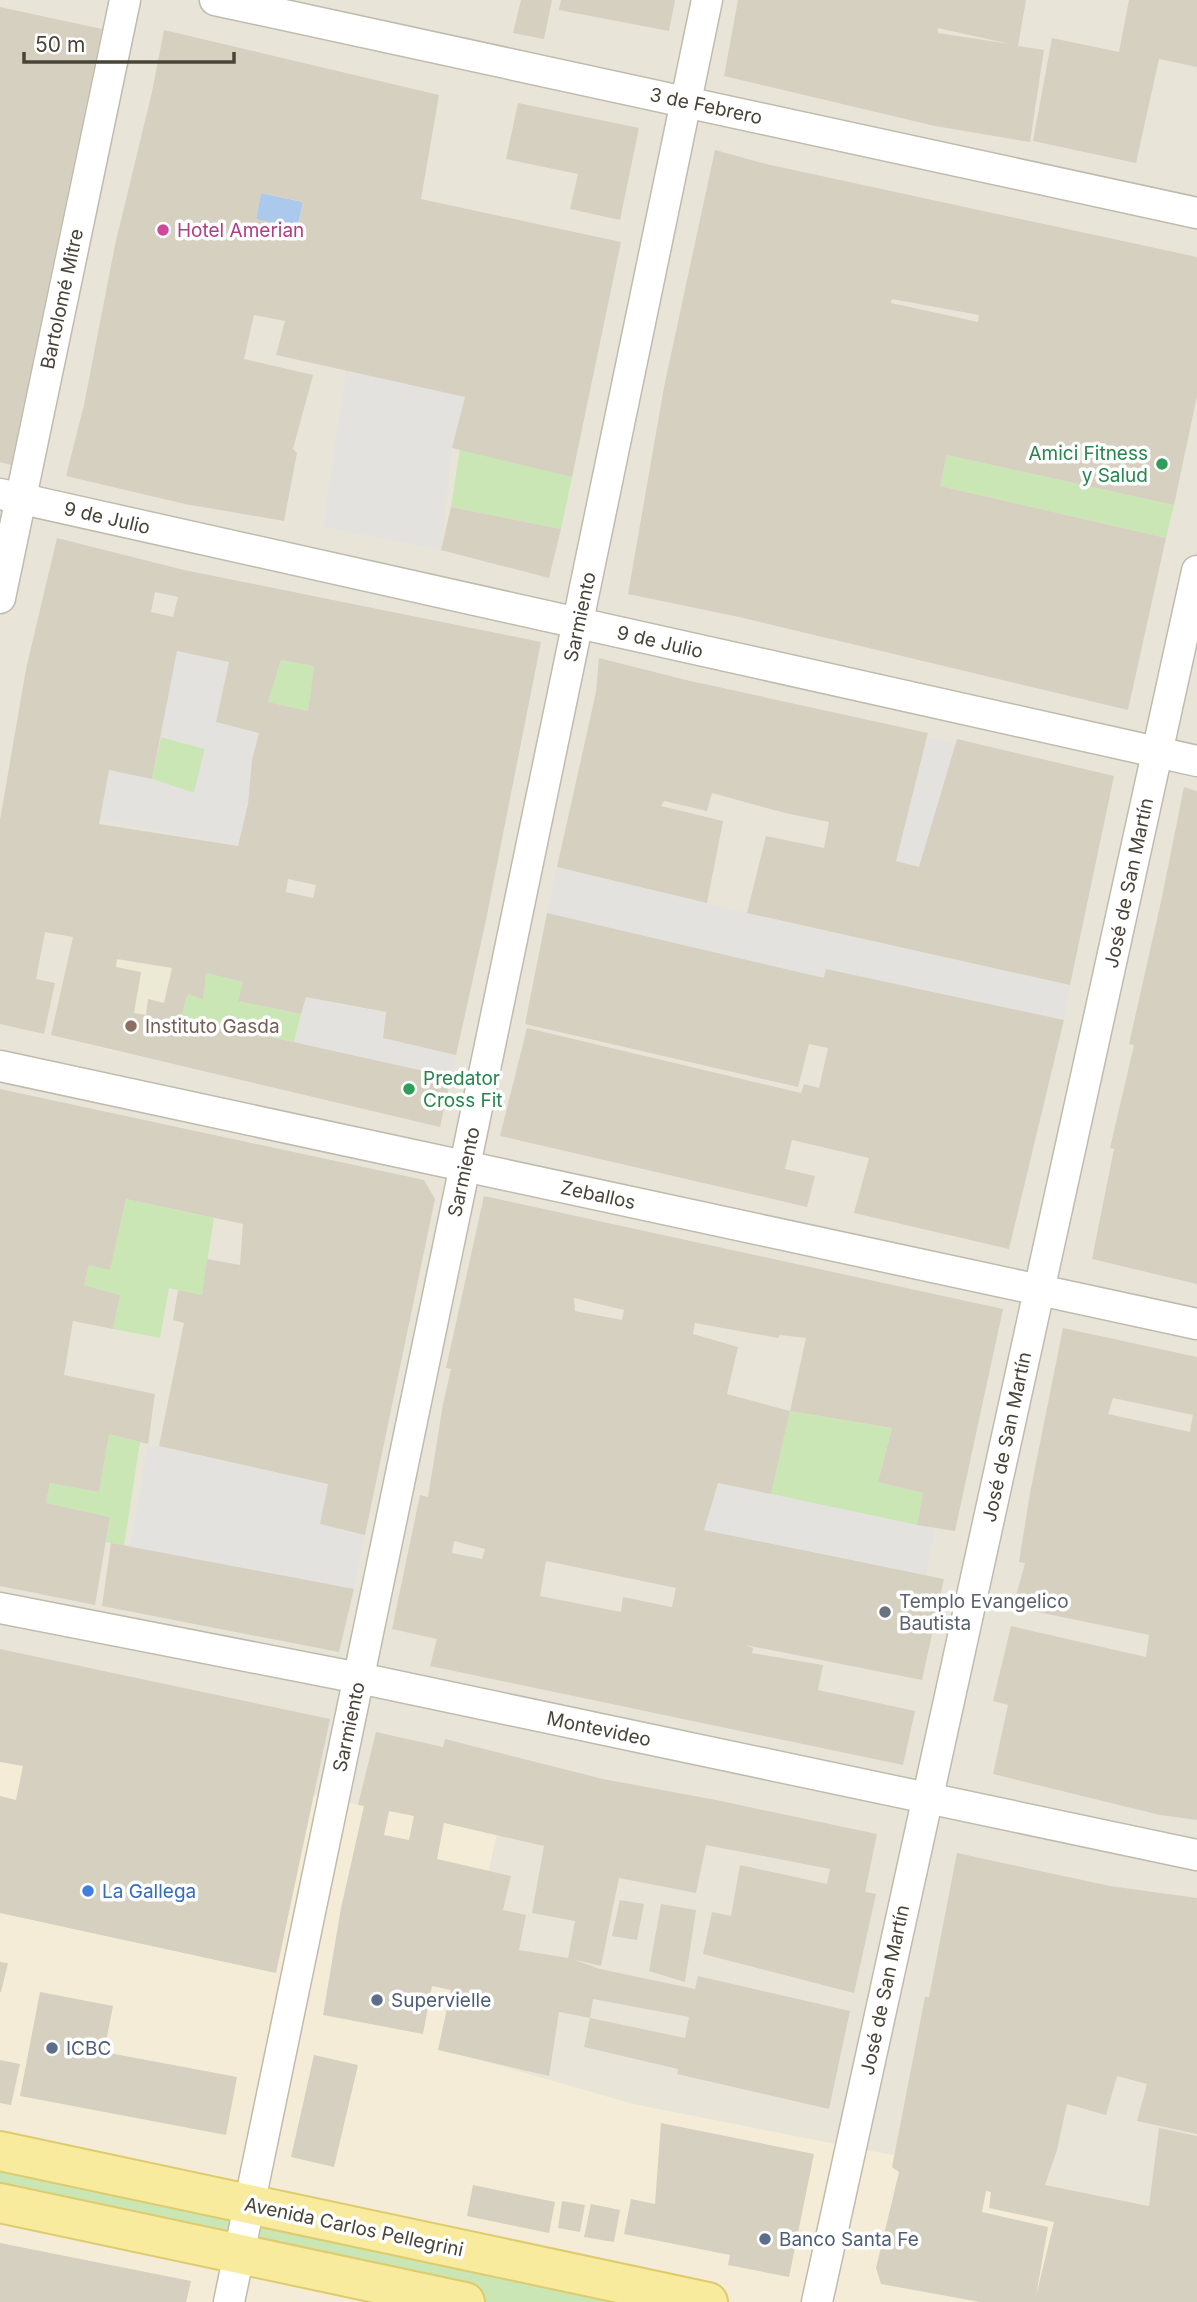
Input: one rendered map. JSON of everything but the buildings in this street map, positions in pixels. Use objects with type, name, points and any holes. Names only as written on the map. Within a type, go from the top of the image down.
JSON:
[{"type":"main road","name":"Avenida Carlos Pellegrini","points":[[0,2151],[708,2302]]},
{"type":"main road","points":[[0,2203],[465,2302]]},
{"type":"street","name":"Bartolomé Mitre","points":[[0,598],[10,497],[125,0]]},
{"type":"street","name":"3 de Febrero","points":[[215,0],[1197,213]]},
{"type":"street","name":"Sarmiento","points":[[229,2302],[707,0]]},
{"type":"street","name":"9 de Julio","points":[[10,497],[1197,761]]},
{"type":"street","name":"José de San Martín","points":[[817,2302],[1197,571]]},
{"type":"street","name":"Zeballos","points":[[0,1066],[1197,1324]]},
{"type":"street","name":"Montevideo","points":[[0,1608],[359,1678],[1197,1855]]},
{"type":"shaded area","points":[[0,0],[1197,0],[1197,2302],[0,2302]]},
{"type":"shaded area","points":[[346,371],[465,397],[452,448],[441,550],[323,527]]},
{"type":"shaded area","points":[[177,651],[229,662],[216,722],[259,733],[252,760],[248,804],[238,846],[99,820],[109,770],[152,779],[194,793],[205,749],[161,737]]},
{"type":"shaded area","points":[[928,737],[956,744],[919,867],[896,861]]},
{"type":"shaded area","points":[[557,867],[806,927],[1070,985],[1064,1020],[827,969],[824,978],[547,913]]},
{"type":"shaded area","name":"Instituto Gasda","points":[[117,959],[172,968],[152,1059],[99,1048]]},
{"type":"shaded area","points":[[306,997],[386,1013],[383,1038],[456,1055],[451,1077],[294,1042]]},
{"type":"shaded area","points":[[148,1444],[328,1484],[320,1524],[365,1535],[354,1589],[130,1547]]},
{"type":"shaded area","points":[[718,1483],[935,1529],[926,1575],[704,1530]]},
{"type":"shaded area","points":[[0,1731],[497,1833],[448,2051],[633,2104],[1197,2215],[1197,2302],[0,2302]]},
{"type":"green space","points":[[460,449],[572,477],[561,529],[451,507]]},
{"type":"green space","points":[[947,455],[1174,505],[1166,538],[940,486]]},
{"type":"green space","points":[[281,660],[314,666],[308,711],[268,702]]},
{"type":"green space","points":[[161,737],[205,749],[194,793],[152,779]]},
{"type":"green space","points":[[206,973],[243,982],[239,1001],[301,1014],[294,1042],[181,1017],[188,994],[202,998]]},
{"type":"green space","points":[[126,1199],[214,1218],[202,1295],[169,1288],[160,1338],[113,1329],[120,1295],[84,1285],[89,1265],[110,1269]]},
{"type":"green space","points":[[790,1411],[892,1428],[878,1482],[923,1493],[917,1525],[771,1494]]},
{"type":"green space","points":[[109,1434],[140,1442],[124,1546],[106,1542],[110,1517],[46,1503],[50,1483],[99,1492]]},
{"type":"green space","points":[[0,2151],[708,2302],[465,2302],[0,2203]]},
{"type":"water","points":[[261,193],[303,202],[297,229],[256,219]]},
{"type":"place","name":"Hotel Amerian","points":[[163,230]]},
{"type":"place","name":"Amici Fitness y Salud","points":[[1162,464]]},
{"type":"place","name":"Instituto Gasda","points":[[131,1026]]},
{"type":"place","name":"Predator Cross Fit","points":[[409,1089]]},
{"type":"place","name":"Templo Evangelico Bautista","points":[[885,1612]]},
{"type":"place","name":"La Gallega","points":[[88,1891]]},
{"type":"place","name":"Supervielle","points":[[377,2000]]},
{"type":"place","name":"ICBC","points":[[52,2048]]},
{"type":"place","name":"Banco Santa Fe","points":[[765,2239]]}]
